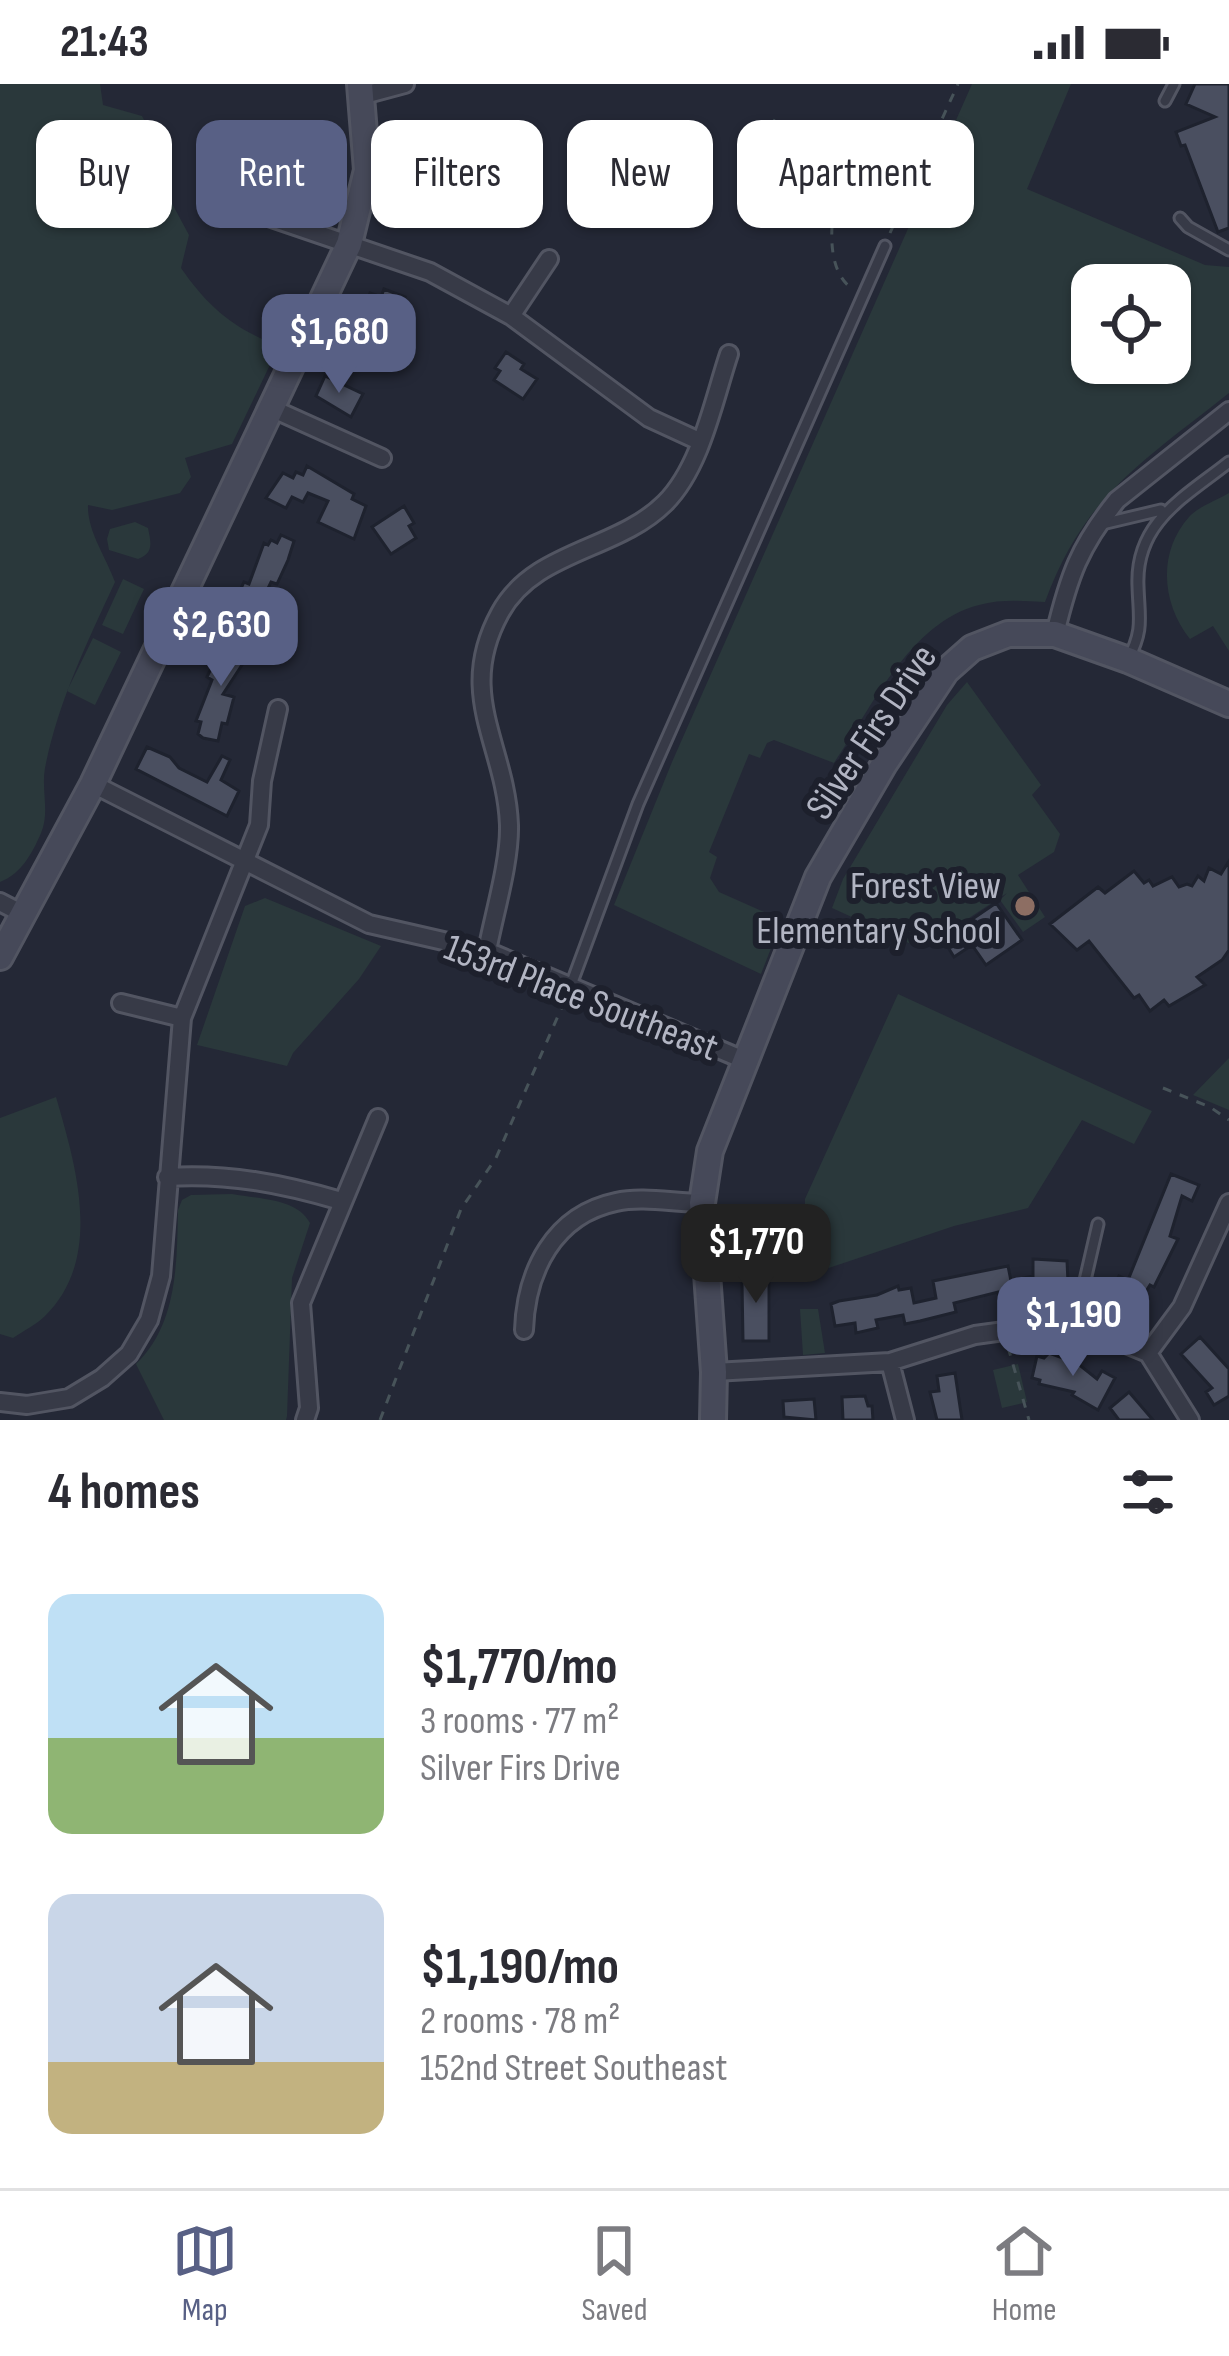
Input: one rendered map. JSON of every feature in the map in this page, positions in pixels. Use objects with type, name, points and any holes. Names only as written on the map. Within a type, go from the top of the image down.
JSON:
[{"type":"street","points":[[0,957],[93,784],[349,244],[367,170],[362,90],[405,84]]},
{"type":"street","points":[[302,228],[430,272],[512,316],[649,418],[699,441]]},
{"type":"street","points":[[512,316],[549,259]]},
{"type":"street","points":[[488,951],[509,828],[479,694],[485,651],[501,611],[519,588],[552,563],[638,526],[684,479],[730,354]]},
{"type":"street","points":[[271,408],[382,458]]},
{"type":"street","points":[[1229,411],[1117,500],[1097,525],[1083,543],[1054,634],[1229,704]]},
{"type":"street","name":"Silver Firs Drive","points":[[713,1420],[702,1203],[710,1151],[818,878],[946,671],[972,648],[1008,634],[1054,634]]},
{"type":"street","points":[[0,1402],[27,1405],[68,1398],[102,1378],[129,1354],[149,1320],[161,1276],[182,1018],[259,825],[262,781],[278,709]]},
{"type":"street","name":"153rd Place Southeast","points":[[93,784],[369,924],[488,951],[744,1060]]},
{"type":"street","points":[[0,902],[25,915]]},
{"type":"street","points":[[121,1003],[182,1018]]},
{"type":"street","points":[[305,1420],[309,1408],[301,1303],[378,1118]]},
{"type":"street","points":[[167,1178],[210,1174],[282,1184],[341,1201]]},
{"type":"street","points":[[524,1330],[525,1303],[537,1265],[558,1232],[583,1213],[619,1201],[702,1203]]},
{"type":"street","points":[[1148,1353],[1182,1307],[1229,1203]]},
{"type":"street","points":[[714,1372],[890,1362],[975,1335],[1048,1325],[1095,1331],[1148,1353],[1190,1420]]},
{"type":"street","points":[[890,1362],[905,1420]]},
{"type":"lane","points":[[1166,101],[1174,84]]},
{"type":"lane","points":[[1180,218],[1229,250]]},
{"type":"lane","points":[[571,985],[638,804],[885,246]]},
{"type":"lane","points":[[1128,660],[1142,628],[1138,585],[1143,545],[1166,509],[1229,462]]},
{"type":"lane","points":[[1097,525],[1166,509]]},
{"type":"lane","points":[[1074,1328],[1098,1224]]},
{"type":"path","points":[[885,246],[958,84]]},
{"type":"path","points":[[834,228],[832,247],[841,281],[862,296]]},
{"type":"path","points":[[380,1420],[461,1209],[496,1158],[571,985]]},
{"type":"path","points":[[1163,1088],[1229,1120]]},
{"type":"path","points":[[1005,1331],[1029,1420]]},
{"type":"shaded area","points":[[0,84],[100,84],[103,105],[144,120],[36,120],[36,228],[172,228],[172,204],[189,235],[181,268],[223,315],[279,346],[232,444],[185,458],[191,477],[180,493],[112,510],[88,505],[94,534],[115,582],[57,720],[45,768],[41,833],[25,862],[0,882]]},
{"type":"shaded area","points":[[972,84],[1071,84],[1027,189],[1205,265],[1229,267],[1229,393],[1144,461],[1098,507],[1078,534],[1045,602],[979,605],[932,629],[894,670],[834,763],[774,740],[767,743],[760,758],[749,754],[709,852],[717,857],[710,878],[719,892],[782,920],[761,974],[614,905],[672,762],[908,228],[974,228],[974,120],[956,120]]},
{"type":"shaded area","points":[[1229,493],[1229,651],[1213,626],[1190,639],[1174,610],[1167,578],[1179,531],[1193,513]]},
{"type":"shaded area","points":[[135,522],[148,528],[147,554],[138,559],[109,550],[110,529]]},
{"type":"shaded area","points":[[123,579],[144,589],[123,634],[102,625]]},
{"type":"shaded area","points":[[93,638],[121,652],[95,705],[67,691]]},
{"type":"shaded area","points":[[967,682],[1041,785],[1032,795],[1060,834],[1054,852],[1018,875],[1045,917],[1023,932],[1000,900],[1007,893],[922,949],[832,908],[843,879],[947,705]]},
{"type":"shaded area","points":[[265,898],[381,946],[287,1066],[197,1045],[245,906]]},
{"type":"shaded area","points":[[898,994],[1152,1111],[1134,1144],[1082,1120],[1028,1208],[954,1226],[805,1276],[805,1199]]},
{"type":"shaded area","points":[[1229,1058],[1229,1110],[1193,1095]]},
{"type":"shaded area","points":[[56,1097],[77,1181],[80,1239],[63,1293],[41,1319],[13,1338],[0,1334],[0,1118]]},
{"type":"shaded area","points":[[232,1194],[286,1204],[310,1223],[292,1278],[286,1420],[164,1420],[136,1364],[150,1348],[167,1312],[175,1272],[178,1210],[191,1195]]},
{"type":"shaded area","points":[[800,1309],[818,1309],[825,1353],[803,1355]]},
{"type":"shaded area","points":[[1018,1364],[1027,1402],[1002,1408],[993,1370]]},
{"type":"building","points":[[1195,84],[1229,84],[1229,228],[1218,232],[1176,132],[1215,117],[1186,104]]},
{"type":"building","points":[[384,289],[405,297],[392,335],[359,324],[370,293],[381,297]]},
{"type":"building","points":[[506,352],[537,379],[523,399],[494,380],[500,371],[495,368]]},
{"type":"building","points":[[325,376],[363,394],[351,417],[316,396]]},
{"type":"building","points":[[307,466],[366,506],[354,539],[318,522],[328,501],[308,493],[303,502],[292,497],[286,508],[266,498],[283,473],[293,478],[296,472],[303,475]]},
{"type":"building","points":[[404,506],[416,538],[391,554],[372,527]]},
{"type":"building","points":[[281,535],[294,541],[277,584],[271,582],[246,634],[226,625],[228,608],[236,591],[244,582],[249,584],[264,543],[277,543]]},
{"type":"building","points":[[235,638],[253,648],[223,694],[234,697],[218,741],[203,738],[198,734],[201,722],[196,721],[212,680],[207,677],[216,658],[212,656],[218,647],[228,652]]},
{"type":"building","points":[[147,747],[207,782],[222,756],[230,760],[221,780],[239,791],[227,816],[136,769]]},
{"type":"building","points":[[1229,861],[1229,950],[1197,977],[1205,985],[1169,1006],[1164,1000],[1150,1011],[1089,941],[1077,950],[1050,924],[1098,887],[1105,893],[1134,871],[1153,886],[1172,877],[1179,887],[1192,886],[1198,876],[1204,881],[1209,868],[1221,874]]},
{"type":"building","points":[[996,903],[1022,940],[986,965],[972,945],[954,957],[943,939]]},
{"type":"building","points":[[1171,1174],[1199,1185],[1192,1201],[1182,1196],[1170,1236],[1178,1239],[1154,1287],[1150,1285],[1130,1317],[1108,1307],[1112,1290],[1119,1276],[1128,1280]]},
{"type":"building","points":[[1033,1259],[1067,1261],[1068,1282],[1050,1284],[1050,1299],[1034,1299],[1034,1295],[1000,1302],[998,1292],[954,1303],[956,1312],[920,1321],[905,1324],[903,1315],[876,1320],[878,1328],[856,1333],[855,1323],[835,1326],[831,1304],[839,1301],[898,1286],[899,1290],[911,1288],[914,1303],[936,1298],[933,1281],[1008,1266],[1011,1281],[1033,1276]]},
{"type":"building","points":[[748,1270],[769,1270],[769,1341],[743,1341],[742,1283],[749,1279]]},
{"type":"building","points":[[1200,1337],[1229,1369],[1229,1396],[1214,1405],[1206,1392],[1212,1388],[1181,1354]]},
{"type":"building","points":[[1049,1353],[1077,1363],[1097,1379],[1102,1371],[1115,1378],[1098,1410],[1074,1392],[1032,1378],[1037,1356],[1044,1358]]},
{"type":"building","points":[[955,1373],[962,1420],[937,1420],[930,1392],[939,1391],[937,1376]]},
{"type":"building","points":[[1129,1392],[1153,1420],[1119,1420],[1110,1408]]},
{"type":"building","points":[[865,1396],[873,1420],[843,1420],[842,1397]]},
{"type":"building","points":[[814,1399],[816,1420],[784,1417],[783,1401]]},
{"type":"place","name":"Forest View Elementary School","points":[[1025,906]]}]
